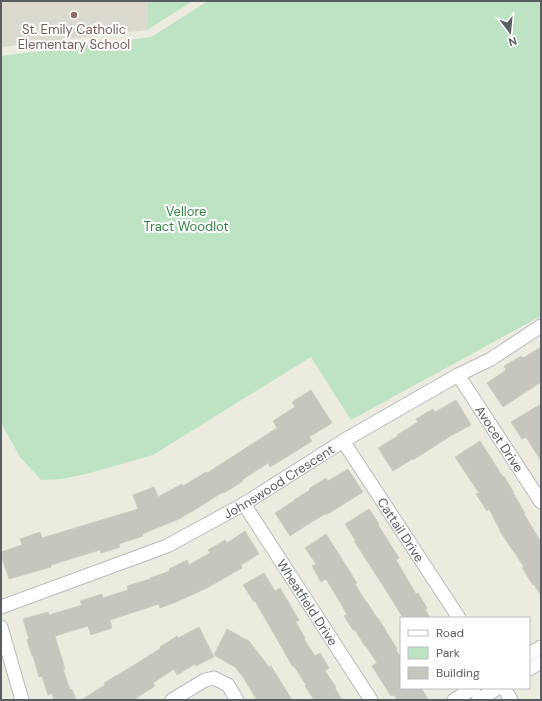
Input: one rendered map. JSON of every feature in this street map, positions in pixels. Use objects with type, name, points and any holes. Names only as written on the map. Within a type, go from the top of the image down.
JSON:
[{"type":"street","name":"Johnswood Crescent","points":[[1,607],[167,546],[244,504],[343,441],[458,375],[491,358],[541,326]]},
{"type":"street","name":"Avocet Drive","points":[[458,375],[541,502]]},
{"type":"street","name":"Cattail Drive","points":[[343,441],[457,617]]},
{"type":"street","name":"Wheatfield Drive","points":[[244,504],[371,700]]},
{"type":"street","points":[[1,627],[22,700]]},
{"type":"street","points":[[530,653],[541,647]]},
{"type":"street","points":[[530,668],[541,662]]},
{"type":"street","points":[[172,700],[205,680],[214,678],[228,685],[237,700]]},
{"type":"street","points":[[454,700],[472,689]]},
{"type":"street","points":[[478,700],[496,689]]},
{"type":"street","points":[[505,689],[511,700]]},
{"type":"shaded area","name":"St. Emily Catholic Elementary School","points":[[1,1],[148,1],[147,30],[1,47]]},
{"type":"green space","points":[[148,1],[193,1],[147,30]]},
{"type":"green space","name":"Vellore Tract Woodlot","points":[[208,1],[541,1],[541,316],[351,420],[311,357],[153,455],[90,473],[62,479],[41,480],[20,457],[1,423],[1,56],[151,37]]},
{"type":"building","points":[[541,347],[541,382],[503,407],[487,383],[506,370],[504,366],[521,356],[523,358]]},
{"type":"building","points":[[311,390],[332,423],[309,437],[312,441],[293,453],[270,467],[268,463],[224,493],[223,492],[179,519],[142,534],[143,536],[119,544],[120,547],[101,553],[100,550],[51,565],[51,567],[9,579],[1,552],[22,545],[20,539],[40,532],[42,538],[138,509],[133,495],[154,487],[158,497],[182,484],[183,486],[206,472],[207,473],[277,428],[273,421],[295,407],[292,402]]},
{"type":"building","points":[[456,400],[471,425],[393,471],[378,448],[418,422],[416,419],[433,409],[435,412]]},
{"type":"building","points":[[541,404],[541,461],[526,437],[522,439],[511,422]]},
{"type":"building","points":[[480,441],[503,477],[504,476],[541,542],[541,596],[522,568],[524,567],[499,530],[489,509],[487,511],[476,494],[479,493],[455,457]]},
{"type":"building","points":[[348,469],[363,492],[290,536],[275,513],[326,478],[328,481]]},
{"type":"building","points":[[369,509],[399,558],[396,560],[416,594],[418,593],[427,608],[425,609],[429,617],[402,617],[354,541],[356,541],[345,524]]},
{"type":"building","points":[[245,531],[259,554],[241,565],[242,568],[207,588],[160,608],[159,604],[110,620],[112,628],[91,635],[88,626],[55,636],[65,669],[63,669],[70,690],[72,689],[76,700],[54,700],[52,693],[48,695],[42,676],[39,677],[32,656],[23,619],[48,612],[49,615],[82,605],[80,601],[102,594],[103,598],[128,590],[127,586],[170,571],[169,569],[187,560],[189,565],[210,553],[208,550],[225,540],[227,543]]},
{"type":"building","points":[[326,534],[357,583],[355,584],[366,602],[378,618],[397,649],[396,650],[400,656],[400,689],[422,689],[429,700],[397,700],[394,695],[391,696],[372,666],[377,663],[344,616],[347,614],[326,579],[321,582],[312,566],[316,564],[305,548]]},
{"type":"building","points":[[264,573],[275,591],[280,588],[299,620],[296,622],[305,638],[304,639],[315,656],[320,653],[329,668],[325,671],[336,687],[335,688],[342,700],[314,700],[294,666],[293,667],[255,601],[254,602],[243,585]]},
{"type":"building","points":[[199,627],[214,657],[196,666],[195,664],[177,675],[174,669],[153,683],[155,686],[133,700],[81,700],[105,685],[104,683],[161,648],[160,647],[177,636],[178,638]]},
{"type":"building","points":[[227,629],[249,641],[269,667],[271,666],[292,700],[257,700],[235,667],[214,655]]},
{"type":"place","name":"St. Emily Catholic Elementary School","points":[[74,15]]}]
